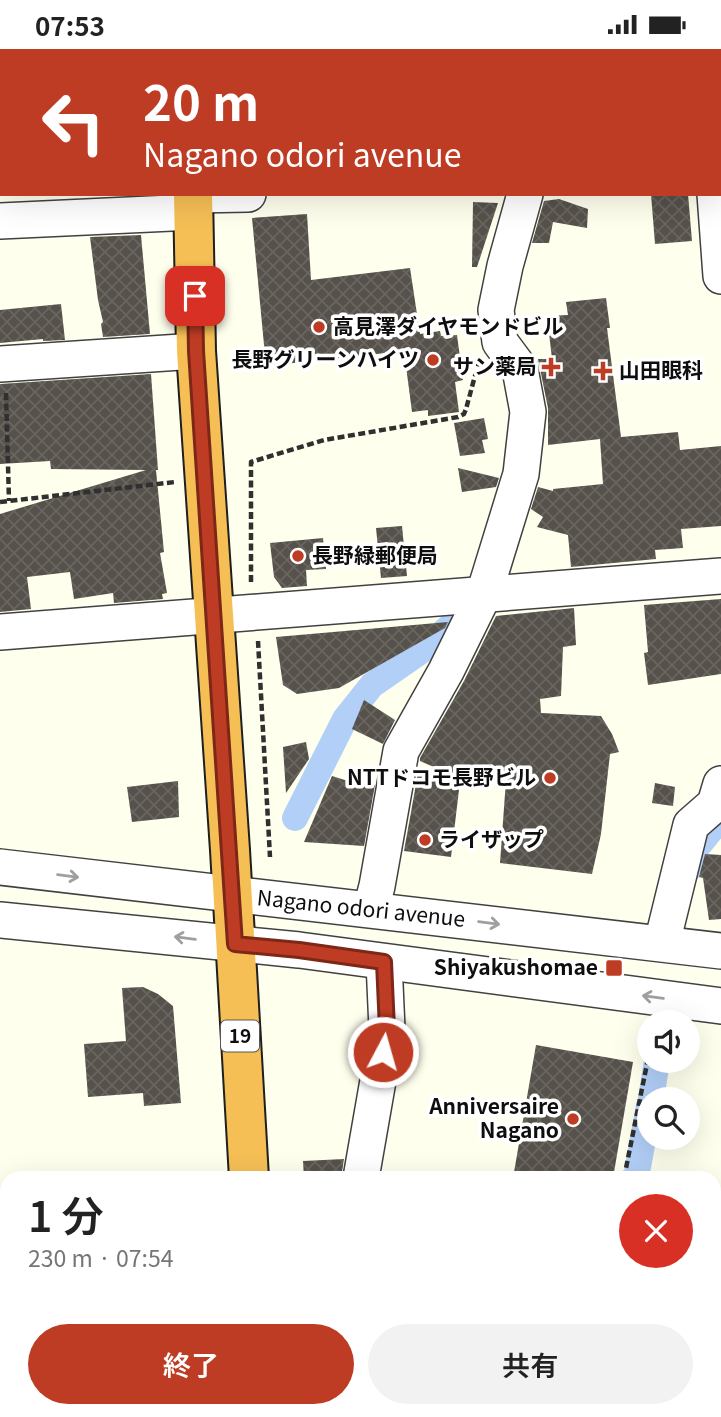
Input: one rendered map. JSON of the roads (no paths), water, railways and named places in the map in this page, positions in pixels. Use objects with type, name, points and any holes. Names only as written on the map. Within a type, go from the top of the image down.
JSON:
[{"type":"highway","name":"19","points":[[193,200],[196,351],[233,895],[249,1171]]},
{"type":"street","points":[[0,221],[230,196]]},
{"type":"street","points":[[371,909],[401,751],[446,671],[484,594],[522,474],[528,412],[520,369],[500,342],[496,310],[524,196]]},
{"type":"street","points":[[715,196],[721,276]]},
{"type":"street","points":[[3,364],[196,351]]},
{"type":"street","points":[[0,632],[721,576]]},
{"type":"street","points":[[662,943],[691,825],[715,804],[721,784]]},
{"type":"street","name":"Nagano odori avenue","points":[[0,867],[721,951]]},
{"type":"street","points":[[0,920],[299,950],[721,1006]]},
{"type":"street","points":[[362,1171],[387,1029],[384,962]]},
{"type":"waterway","points":[[295,818],[345,719],[372,685],[427,647],[456,621]]},
{"type":"waterway","points":[[690,868],[694,851],[721,818]]},
{"type":"waterway","points":[[653,1087],[655,1073]]},
{"type":"waterway","points":[[637,1171],[641,1150]]},
{"type":"place","name":"高見澤ダイヤモンドビル","points":[[319,327]]},
{"type":"place","name":"長野グリーンハイツ","points":[[433,360]]},
{"type":"place","name":"サン薬局","points":[[551,367]]},
{"type":"place","name":"山田眼科","points":[[603,371]]},
{"type":"place","name":"長野緑郵便局","points":[[298,556]]},
{"type":"place","name":"NTTドコモ長野ビル","points":[[550,778]]},
{"type":"place","name":"ライザップ","points":[[425,840]]},
{"type":"place","name":"Shiyakushomae","points":[[614,968]]},
{"type":"place","name":"Anniversaire Nagano","points":[[573,1119]]}]
